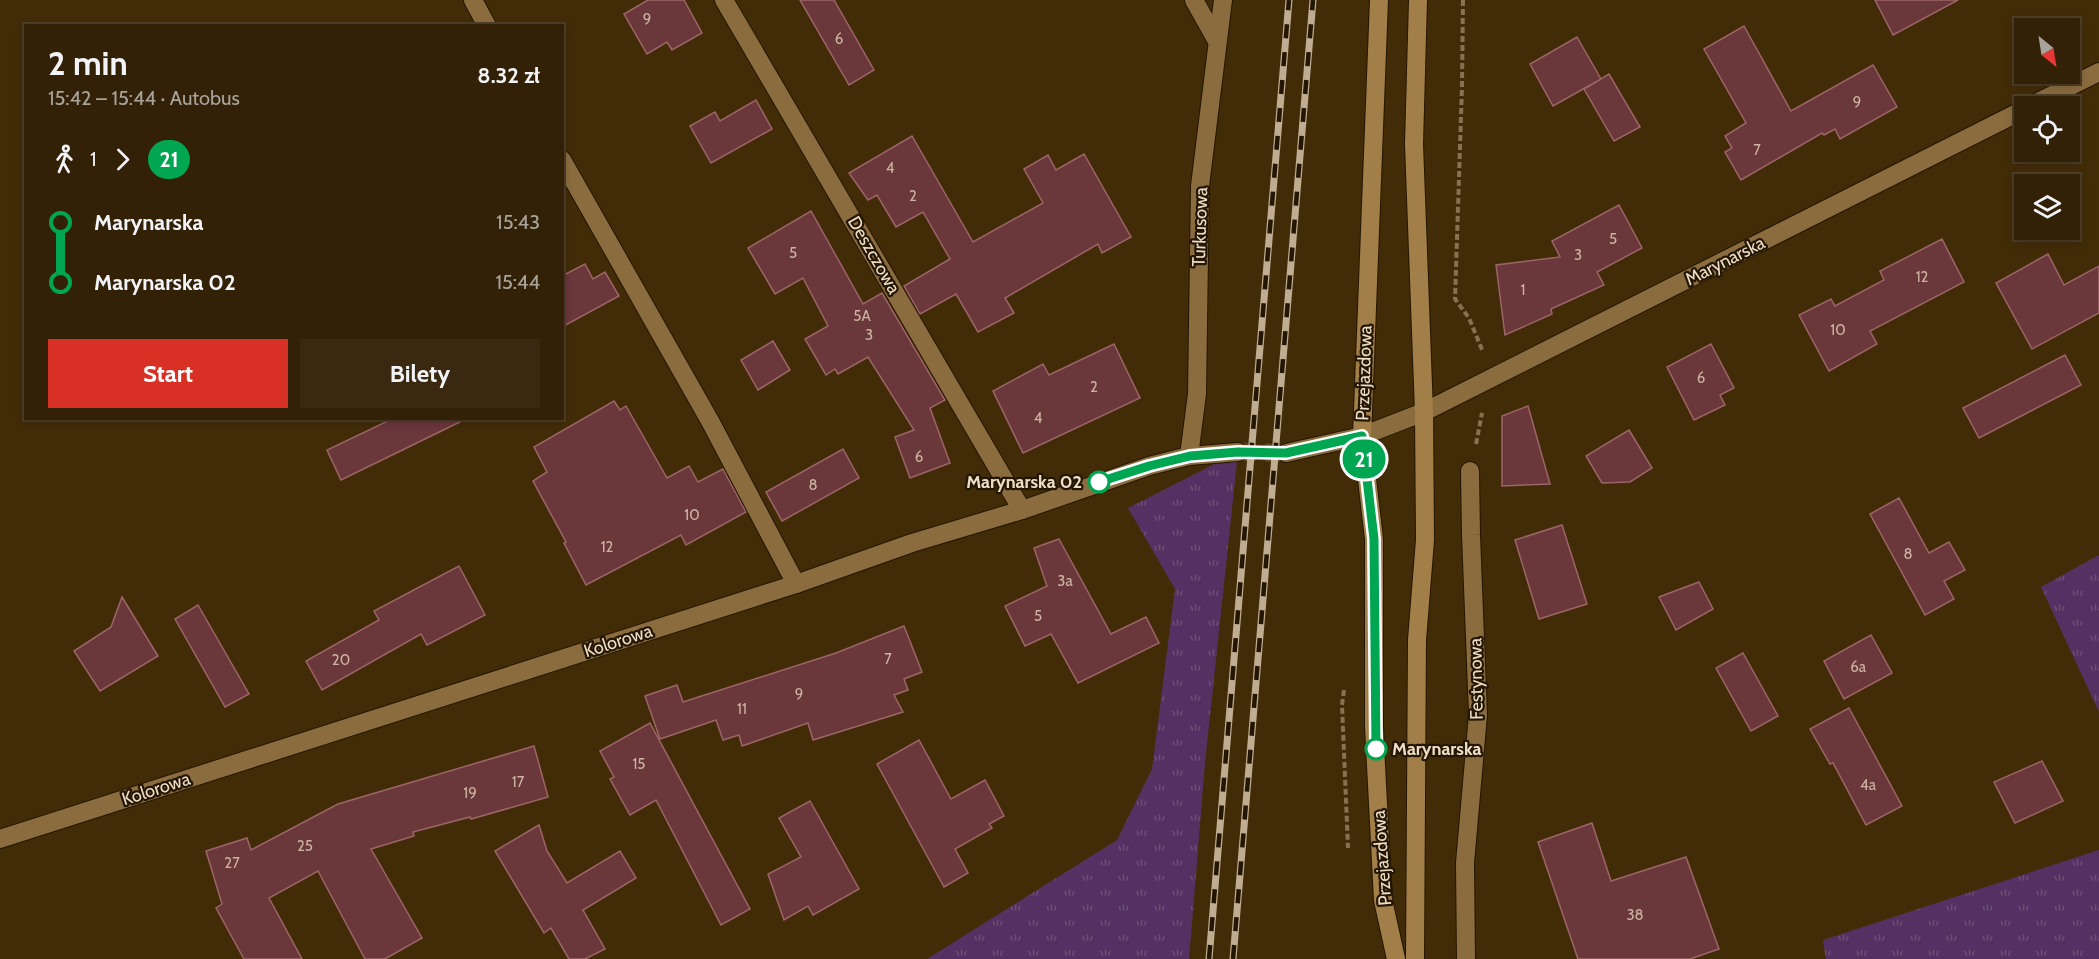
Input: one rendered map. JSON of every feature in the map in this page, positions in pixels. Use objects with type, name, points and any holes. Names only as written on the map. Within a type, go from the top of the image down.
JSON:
[{"type":"main road","name":"Przejazdowa","points":[[1379,0],[1362,436],[1374,539],[1374,727],[1383,900],[1396,959]]},
{"type":"main road","name":"Przejazdowa","points":[[1415,959],[1417,640],[1425,540],[1424,412],[1414,144],[1418,0]]},
{"type":"street","points":[[473,0],[486,24]]},
{"type":"street","name":"Deszczowa","points":[[724,0],[1022,510]]},
{"type":"street","points":[[1194,0],[1217,41]]},
{"type":"street","name":"Turkusowa","points":[[1190,456],[1197,394],[1200,186],[1223,0]]},
{"type":"street","points":[[2050,96],[2099,72]]},
{"type":"street","name":"Marynarska","points":[[1424,412],[2014,115]]},
{"type":"street","points":[[564,163],[710,421],[796,584]]},
{"type":"street","points":[[1286,453],[1362,436],[1424,412]]},
{"type":"street","name":"Kolorowa","points":[[0,839],[796,584],[912,543],[1022,510],[1128,472],[1190,456],[1238,452]]},
{"type":"street","name":"Festynowa","points":[[1466,959],[1465,863],[1478,715],[1470,471]]},
{"type":"path","points":[[1462,0],[1462,86],[1455,299],[1469,318],[1484,353],[1488,380],[1470,471]]},
{"type":"green space","points":[[1238,452],[1205,763],[1189,959],[927,959],[1117,840],[1152,769],[1175,589],[1128,508]]},
{"type":"green space","points":[[2099,555],[2099,712],[2041,587]]},
{"type":"green space","points":[[2099,850],[2099,959],[1826,959],[1823,940]]},
{"type":"building","points":[[648,0],[684,0],[702,33],[672,50],[667,42],[647,54],[624,14]]},
{"type":"building","points":[[800,0],[834,0],[874,70],[849,85]]},
{"type":"building","points":[[1875,0],[1958,0],[1893,35]]},
{"type":"building","points":[[1744,26],[1791,111],[1873,65],[1897,107],[1840,139],[1835,129],[1824,135],[1822,133],[1741,180],[1725,152],[1732,148],[1725,136],[1746,123],[1704,49]]},
{"type":"building","points":[[1577,37],[1601,79],[1553,106],[1530,64]]},
{"type":"building","points":[[1609,74],[1640,127],[1614,141],[1584,89]]},
{"type":"building","points":[[756,100],[772,129],[711,163],[690,126],[715,112],[720,121]]},
{"type":"building","points":[[912,136],[973,242],[1043,203],[1024,169],[1048,155],[1056,170],[1084,154],[1131,237],[1102,253],[1098,244],[1005,298],[1014,313],[978,332],[956,294],[920,314],[904,286],[950,259],[923,212],[896,227],[877,195],[868,200],[849,173]]},
{"type":"building","points":[[1619,205],[1642,248],[1597,272],[1604,285],[1551,309],[1552,314],[1505,335],[1496,265],[1560,257],[1552,241]]},
{"type":"building","points":[[811,211],[863,304],[882,293],[945,400],[930,408],[950,463],[910,478],[895,437],[914,430],[868,357],[838,374],[835,369],[826,375],[805,339],[828,326],[803,278],[775,294],[748,248]]},
{"type":"building","points":[[1942,239],[1964,282],[1870,331],[1877,344],[1829,371],[1799,315],[1831,299],[1835,306],[1884,280],[1880,271]]},
{"type":"building","points":[[2048,254],[2064,285],[2099,266],[2099,313],[2032,349],[1996,283]]},
{"type":"building","points":[[585,264],[593,279],[605,272],[619,296],[564,326],[564,275]]},
{"type":"building","points":[[773,341],[790,370],[758,390],[741,360]]},
{"type":"building","points":[[1114,344],[1140,398],[1023,453],[993,391],[1043,364],[1049,375]]},
{"type":"building","points":[[1711,344],[1734,388],[1720,395],[1725,405],[1694,420],[1667,367]]},
{"type":"building","points":[[2065,355],[2081,385],[1979,438],[1963,408]]},
{"type":"building","points":[[614,401],[620,410],[626,406],[667,478],[689,466],[698,482],[723,469],[746,512],[686,545],[681,535],[586,585],[533,481],[547,472],[534,447]]},
{"type":"building","points":[[1528,406],[1550,484],[1502,486],[1502,416]]},
{"type":"building","points":[[390,420],[464,420],[341,480],[327,450]]},
{"type":"building","points":[[1629,430],[1652,468],[1630,482],[1602,483],[1586,456]]},
{"type":"building","points":[[843,449],[859,478],[782,521],[766,492]]},
{"type":"building","points":[[1899,498],[1929,553],[1949,542],[1965,570],[1944,581],[1954,599],[1925,615],[1870,514]]},
{"type":"building","points":[[1562,525],[1587,604],[1539,619],[1515,540]]},
{"type":"building","points":[[1059,539],[1111,634],[1146,617],[1159,643],[1078,683],[1051,634],[1025,646],[1005,606],[1047,586],[1034,548]]},
{"type":"building","points":[[459,566],[485,615],[427,645],[421,634],[322,690],[306,661],[379,620],[374,611]]},
{"type":"building","points":[[1699,582],[1713,609],[1676,630],[1659,597]]},
{"type":"building","points":[[122,597],[158,656],[100,691],[74,651],[111,627]]},
{"type":"building","points":[[198,605],[249,694],[225,707],[175,619]]},
{"type":"building","points":[[904,626],[922,672],[904,679],[908,690],[894,695],[903,712],[813,740],[808,723],[742,746],[739,735],[723,740],[716,720],[660,739],[645,696],[677,685],[683,702],[836,653]]},
{"type":"building","points":[[1871,635],[1892,673],[1844,699],[1824,661]]},
{"type":"building","points":[[1743,653],[1778,716],[1751,731],[1716,668]]},
{"type":"building","points":[[1849,708],[1902,806],[1866,825],[1833,763],[1830,764],[1810,729]]},
{"type":"building","points":[[650,723],[750,909],[721,925],[656,800],[630,815],[610,779],[614,777],[600,751]]},
{"type":"building","points":[[919,740],[951,799],[985,780],[1004,816],[989,824],[992,828],[955,849],[968,873],[944,887],[877,764]]},
{"type":"building","points":[[534,746],[548,797],[471,819],[470,817],[413,832],[414,836],[371,849],[422,938],[385,959],[365,959],[318,871],[269,898],[302,959],[244,959],[216,908],[222,904],[206,851],[247,838],[251,850],[338,804]]},
{"type":"building","points":[[2042,761],[2063,801],[2015,823],[1994,782]]},
{"type":"building","points":[[810,801],[859,889],[813,915],[808,906],[784,920],[768,874],[801,857],[779,818]]},
{"type":"building","points":[[1592,823],[1611,881],[1686,857],[1719,949],[1690,959],[1578,959],[1538,842]]},
{"type":"building","points":[[539,825],[547,851],[567,883],[620,851],[636,878],[583,910],[605,949],[585,959],[569,959],[551,928],[544,933],[495,851]]},
{"type":"tunnel","points":[[1238,452],[1286,453]]},
{"type":"railway","points":[[1209,959],[1289,0]]},
{"type":"railway","points":[[1233,959],[1313,0]]},
{"type":"bus line","name":"21","points":[[1099,482],[1190,456],[1238,452],[1286,453],[1362,436],[1374,539],[1376,749]]},
{"type":"place","name":"Marynarska 02","points":[[1099,482]]},
{"type":"place","name":"Marynarska","points":[[1376,749]]}]
